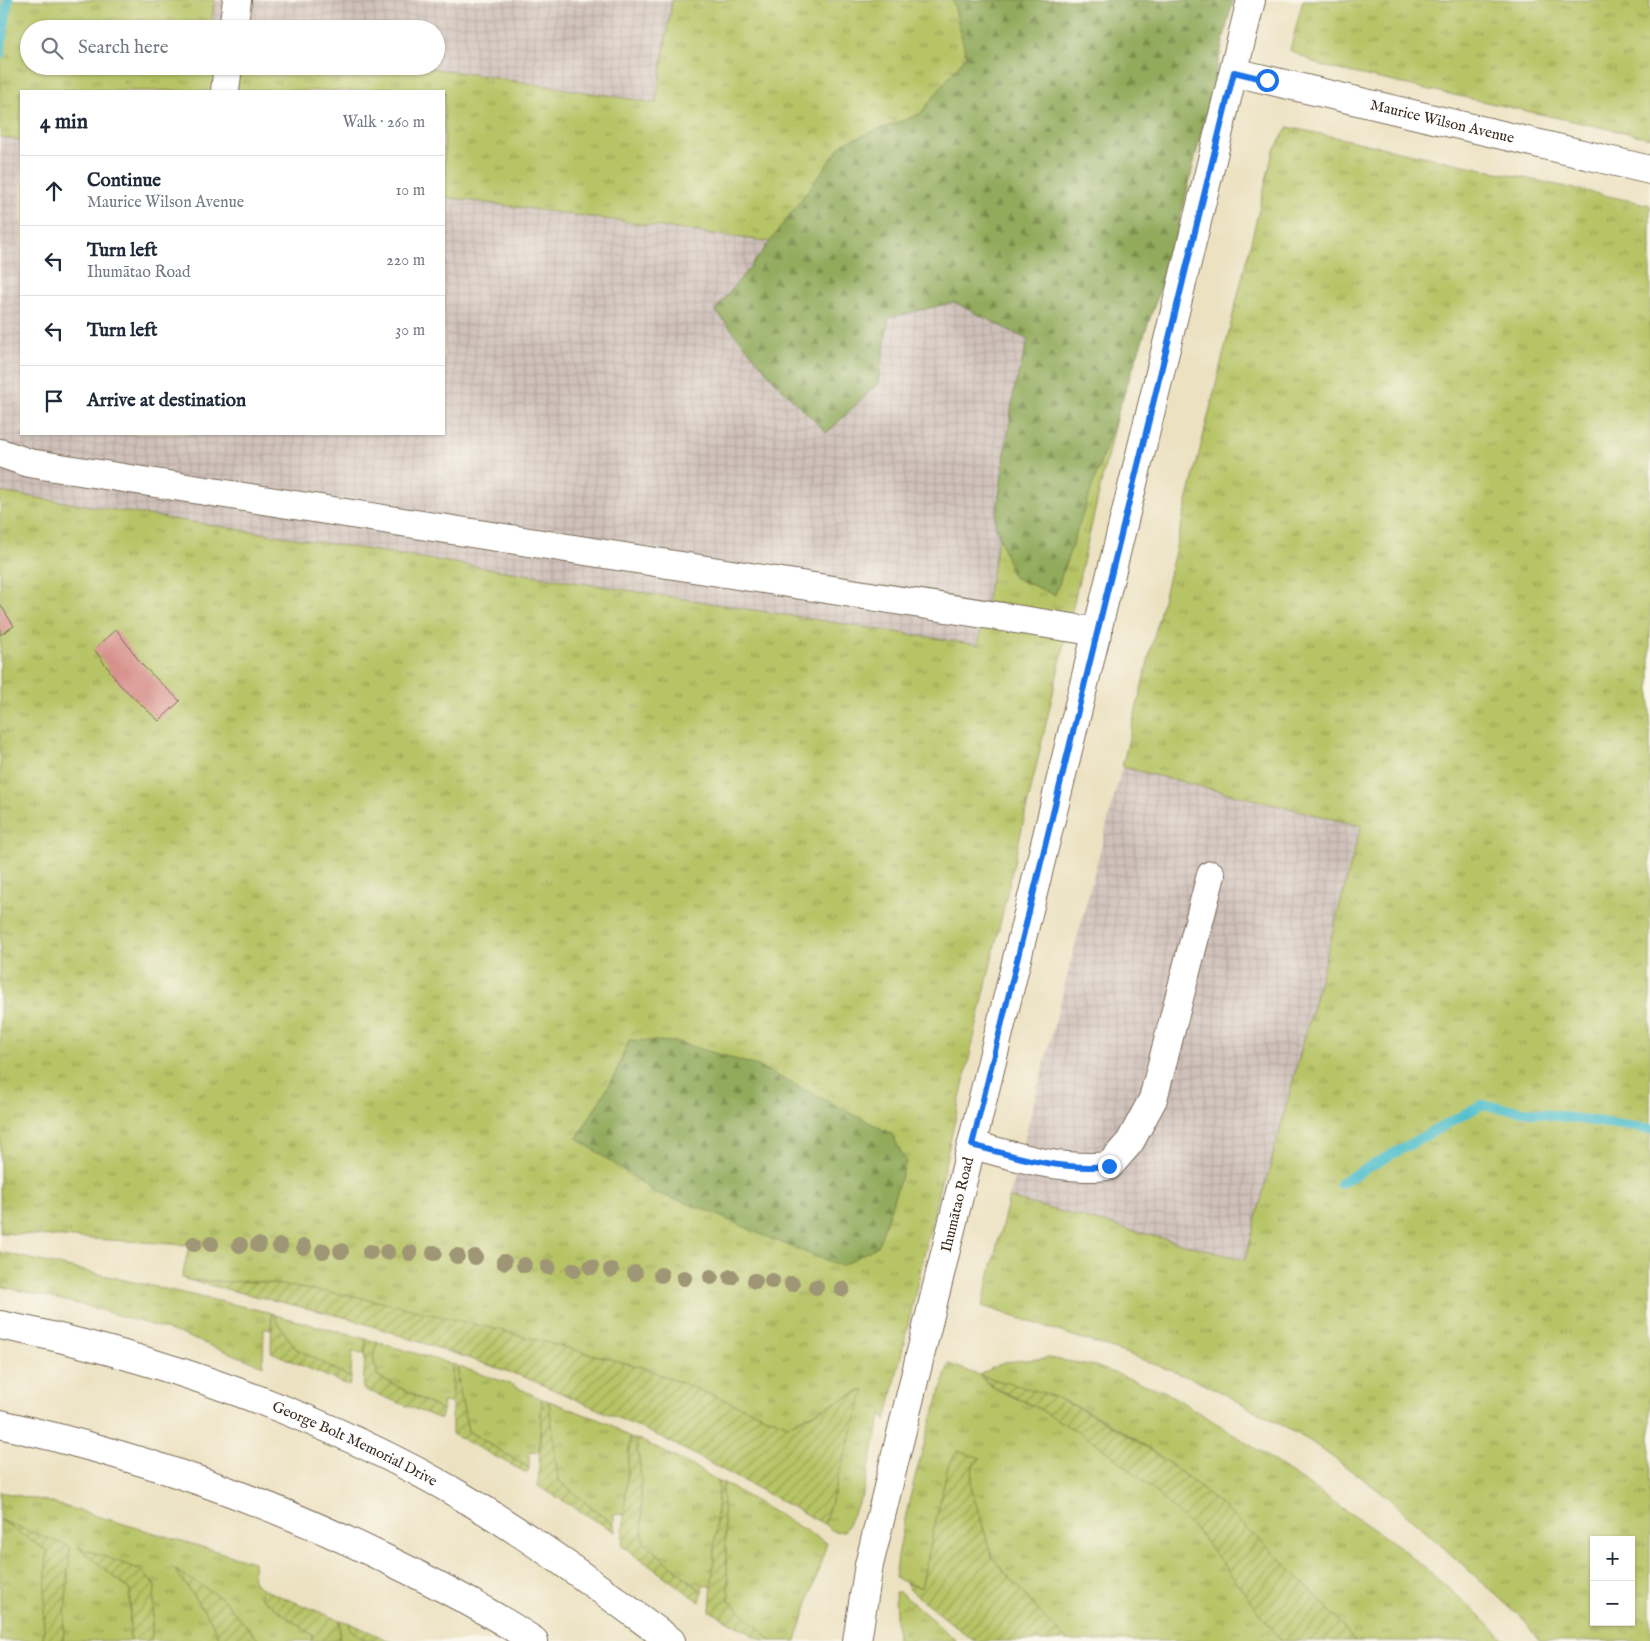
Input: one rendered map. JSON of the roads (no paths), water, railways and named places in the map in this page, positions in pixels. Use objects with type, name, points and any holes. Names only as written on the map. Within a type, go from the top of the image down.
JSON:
[{"type":"street","points":[[234,20],[237,0]]},
{"type":"street","name":"Ihumātao Road","points":[[858,1641],[870,1565],[1251,0]]},
{"type":"street","name":"Maurice Wilson Avenue","points":[[1234,72],[1650,170]]},
{"type":"street","points":[[225,90],[227,75]]},
{"type":"street","points":[[0,453],[39,464],[1098,632]]},
{"type":"street","points":[[972,1145],[1019,1158],[1088,1168],[1109,1166],[1130,1142],[1153,1099],[1211,875]]},
{"type":"street","name":"George Bolt Memorial Drive","points":[[0,1325],[108,1352],[196,1379],[284,1410],[378,1451],[466,1499],[568,1566],[671,1641]]},
{"type":"street","points":[[0,1424],[149,1463],[232,1491],[296,1516],[443,1587],[498,1616],[534,1641]]},
{"type":"street","name":"Ihumātao Road","points":[[838,1641],[870,1565]]},
{"type":"waterway","points":[[0,54],[8,0]]},
{"type":"waterway","points":[[1340,1183],[1481,1105],[1650,1129]]}]
